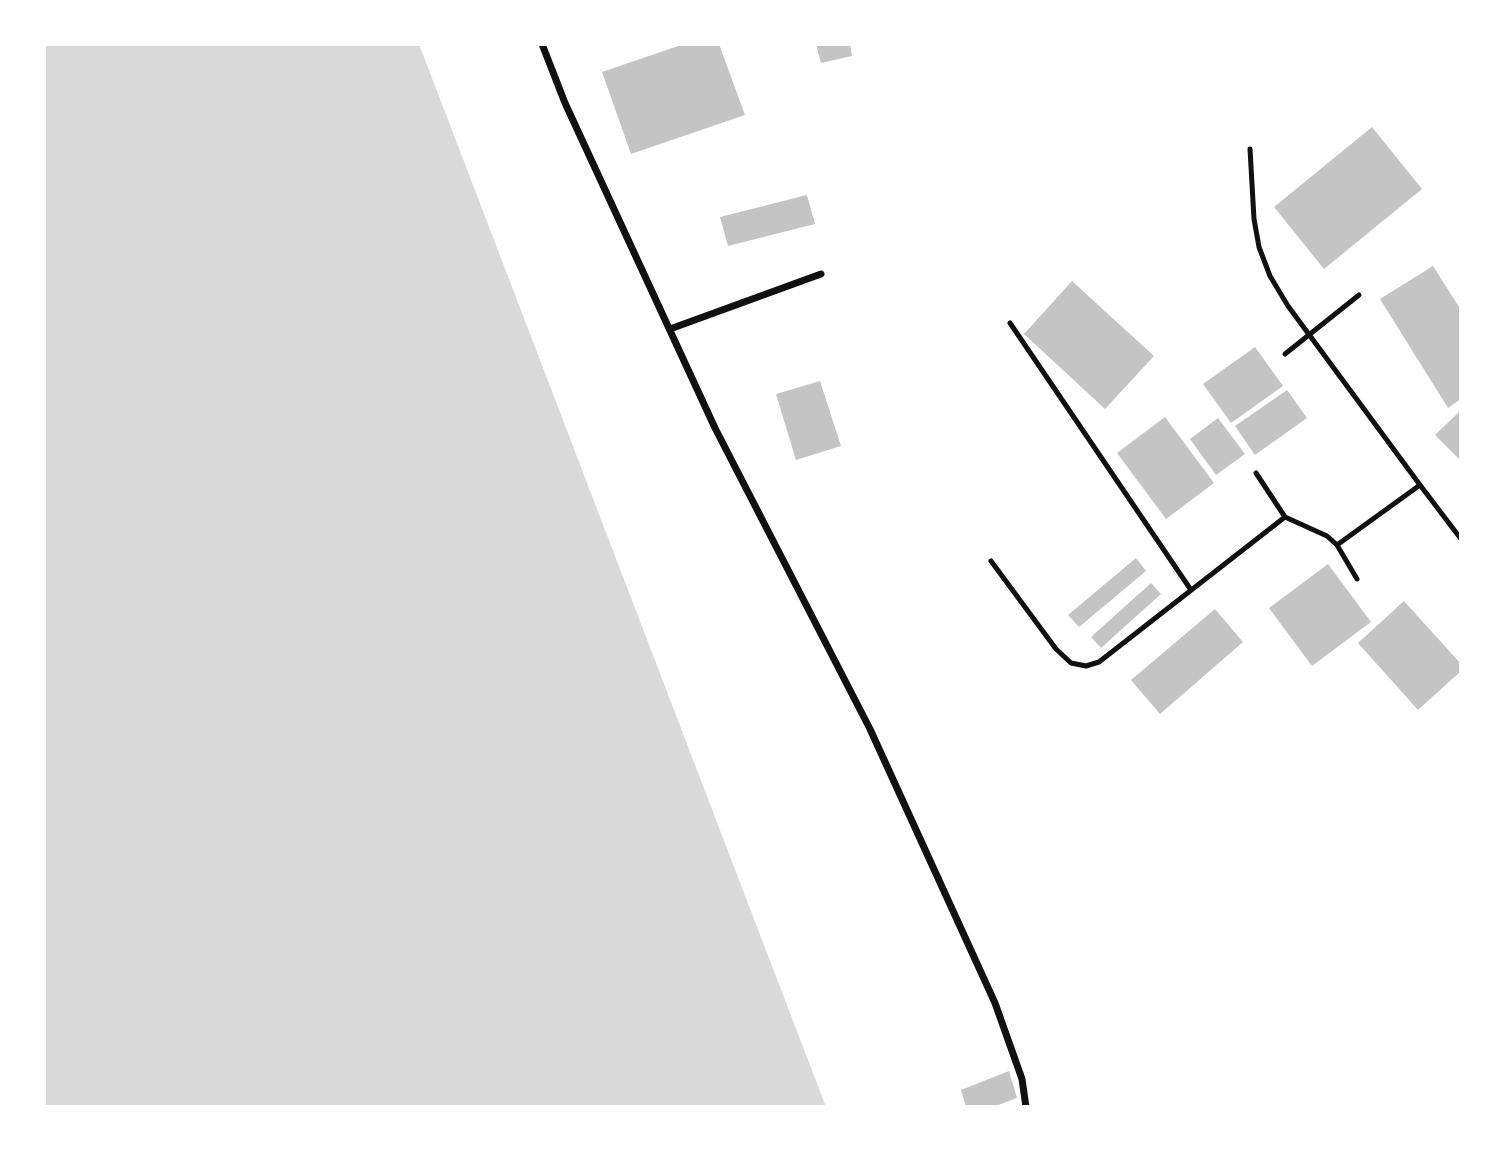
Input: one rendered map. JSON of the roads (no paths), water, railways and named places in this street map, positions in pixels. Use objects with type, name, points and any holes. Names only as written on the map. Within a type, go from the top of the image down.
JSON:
[{"type":"street","points":[[542,44],[565,103],[715,428],[870,729],[995,1003],[1022,1079],[1026,1107]]},
{"type":"street","points":[[670,329],[821,274]]},
{"type":"lane","points":[[1250,149],[1254,219],[1259,247],[1270,276],[1309,334],[1461,539]]},
{"type":"lane","points":[[1285,354],[1359,295]]},
{"type":"lane","points":[[1010,323],[1191,590]]},
{"type":"lane","points":[[1256,473],[1284,517],[1317,530],[1337,545],[1357,579]]},
{"type":"lane","points":[[1337,545],[1420,485]]},
{"type":"lane","points":[[991,561],[1056,649],[1071,663],[1086,666],[1099,662],[1284,517]]}]
